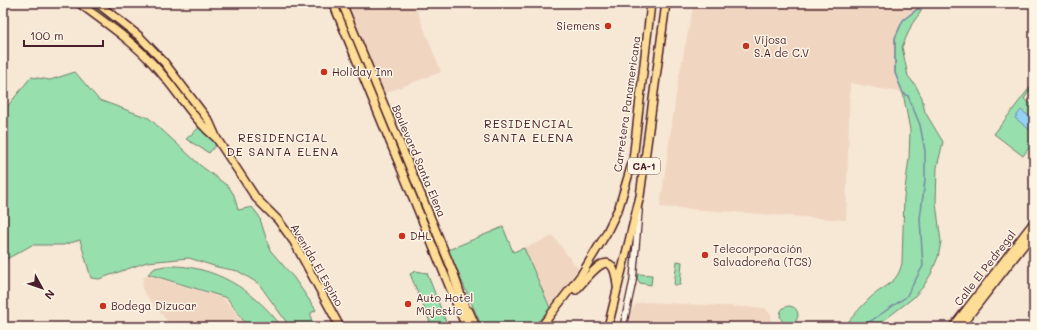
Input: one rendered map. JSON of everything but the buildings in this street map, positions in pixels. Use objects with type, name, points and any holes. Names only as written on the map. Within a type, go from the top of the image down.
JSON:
[{"type":"highway","points":[[453,273],[464,310],[471,327]]},
{"type":"main road","name":"Avenida El Espino","points":[[79,3],[114,30],[155,65],[201,126],[217,138]]},
{"type":"main road","name":"Avenida El Espino","points":[[97,3],[139,36],[164,62],[209,121],[217,138],[256,198],[287,230],[340,327]]},
{"type":"main road","name":"Boulevard Santa Elena","points":[[333,3],[466,327]]},
{"type":"main road","points":[[338,3],[342,12],[347,15]]},
{"type":"main road","name":"Boulevard Santa Elena","points":[[342,3],[476,327]]},
{"type":"main road","name":"Carretera Panamericana","points":[[541,327],[560,305],[582,275],[606,234],[619,207],[633,160],[651,3]]},
{"type":"main road","name":"CA-1","points":[[608,327],[640,196],[666,3]]},
{"type":"main road","points":[[362,74],[376,95],[380,96]]},
{"type":"main road","points":[[372,98],[378,99],[381,103],[394,130]]},
{"type":"main road","name":"Calle El Pedregal","points":[[952,327],[1034,222]]},
{"type":"main road","name":"Calle El Pedregal","points":[[960,327],[1034,232]]},
{"type":"main road","points":[[560,305],[595,267],[604,263],[609,263],[613,267],[616,276],[617,292]]},
{"type":"street","points":[[623,327],[632,281],[640,196]]},
{"type":"shaded area","points":[[346,3],[414,3],[441,72],[385,93]]},
{"type":"shaded area","points":[[694,3],[925,3],[903,20],[895,73],[903,93],[850,83],[846,220],[660,207],[678,81]]},
{"type":"shaded area","points":[[553,236],[579,270],[562,297],[551,310],[524,248]]},
{"type":"shaded area","points":[[147,275],[223,298],[235,311],[246,327],[172,327],[142,288],[143,278]]},
{"type":"shaded area","points":[[643,302],[765,308],[771,315],[771,321],[780,327],[627,327],[631,311],[636,304]]},
{"type":"green space","points":[[83,3],[93,3],[154,55],[152,56]]},
{"type":"green space","points":[[918,9],[922,10],[912,24],[902,47],[908,76],[916,86],[922,98],[925,112],[943,142],[937,167],[936,203],[941,242],[938,257],[931,274],[923,287],[913,298],[883,321],[873,327],[844,327],[869,299],[897,276],[902,263],[904,197],[909,158],[910,130],[903,93],[895,73],[895,38],[903,20]]},
{"type":"green space","points":[[75,72],[99,100],[149,118],[201,166],[229,187],[234,195],[238,210],[252,207],[259,216],[270,250],[294,278],[316,310],[311,313],[311,319],[316,327],[290,327],[259,284],[238,271],[217,267],[189,258],[147,262],[99,279],[91,278],[80,240],[63,245],[32,245],[3,261],[3,112],[31,77],[50,80]]},
{"type":"green space","points":[[1034,82],[1034,92],[1030,90],[1024,99],[1034,106],[1034,141],[1023,156],[994,134]]},
{"type":"green space","points":[[201,126],[216,145],[209,153],[186,139]]},
{"type":"green space","points":[[503,227],[513,252],[524,248],[551,310],[531,327],[482,327],[448,250]]},
{"type":"green space","points":[[677,261],[682,262],[680,285],[674,285]]},
{"type":"green space","points":[[165,266],[200,269],[231,282],[246,291],[259,302],[282,327],[248,327],[227,298],[148,274],[155,268]]},
{"type":"green space","points":[[416,271],[427,273],[448,327],[432,327],[410,274]]},
{"type":"green space","points":[[638,274],[652,275],[651,285],[640,283],[637,278]]},
{"type":"green space","points":[[785,306],[793,306],[798,311],[796,322],[793,324],[785,324],[780,319],[780,311]]},
{"type":"water","points":[[1021,110],[1034,120],[1034,125],[1030,130],[1015,118]]},
{"type":"waterway","points":[[862,327],[906,297],[923,266],[920,219],[925,180],[925,151],[920,125],[908,96],[903,93],[895,73],[895,38],[903,20],[925,3]]},
{"type":"place","name":"Siemens","points":[[608,26]]},
{"type":"place","name":"Vijosa S.A de C.V","points":[[746,46]]},
{"type":"place","name":"Holiday Inn","points":[[324,72]]},
{"type":"place","name":"DHL","points":[[402,236]]},
{"type":"place","name":"Telecorporación Salvadoreña (TCS)","points":[[705,255]]},
{"type":"place","name":"Auto Hotel Majestic","points":[[408,304]]},
{"type":"place","name":"Bodega Dizucar","points":[[103,306]]},
{"type":"district","name":"RESIDENCIAL SANTA ELENA","points":[[529,131]]},
{"type":"district","name":"RESIDENCIAL DE SANTA ELENA","points":[[283,145]]}]
